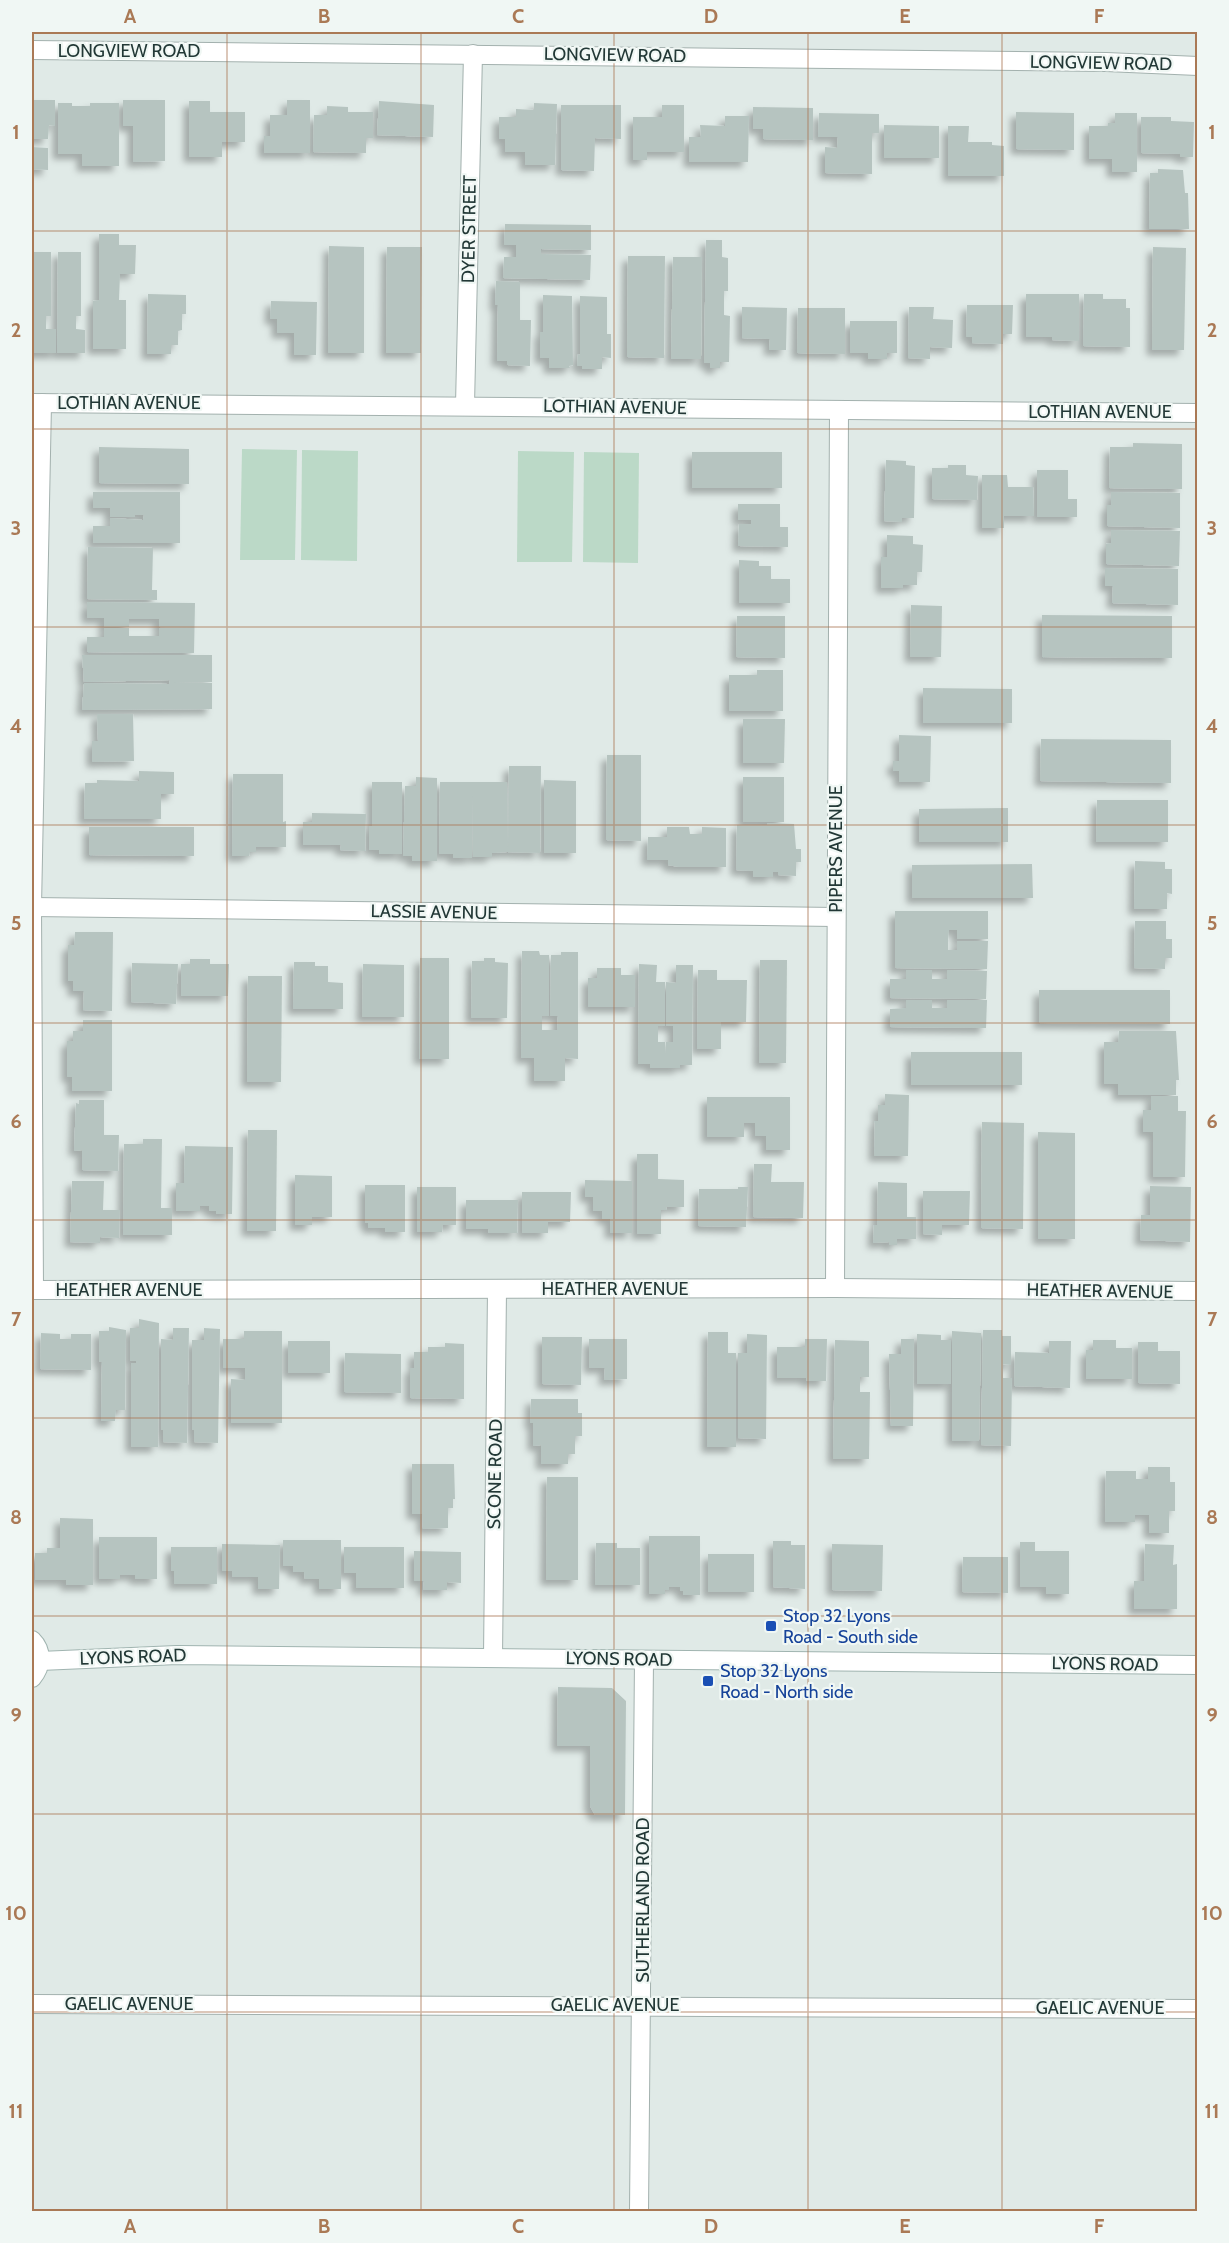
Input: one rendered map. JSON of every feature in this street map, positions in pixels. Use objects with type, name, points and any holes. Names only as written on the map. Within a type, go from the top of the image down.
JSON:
[{"type":"street","name":"LONGVIEW ROAD","points":[[32,50],[1106,62],[1197,66]]},
{"type":"street","name":"DYER STREET","points":[[465,405],[473,54]]},
{"type":"street","name":"LOTHIAN AVENUE","points":[[37,403],[1197,413]]},
{"type":"street","points":[[33,1290],[32,907],[37,403]]},
{"type":"street","name":"PIPERS AVENUE","points":[[835,1288],[839,410]]},
{"type":"street","name":"LASSIE AVENUE","points":[[32,907],[835,917]]},
{"type":"street","name":"HEATHER AVENUE","points":[[33,1290],[835,1288],[1197,1292]]},
{"type":"street","name":"SCONE ROAD","points":[[493,1657],[496,1290]]},
{"type":"street","points":[[32,1640],[39,1652],[40,1661],[38,1670],[32,1678]]},
{"type":"street","name":"LYONS ROAD","points":[[40,1661],[177,1655],[1197,1665]]},
{"type":"street","name":"SUTHERLAND ROAD","points":[[639,2211],[644,1660]]},
{"type":"street","name":"GAELIC AVENUE","points":[[32,2004],[1197,2009]]},
{"type":"green space","points":[[242,449],[297,450],[295,560],[240,560]]},
{"type":"green space","points":[[302,450],[358,451],[357,561],[301,560]]},
{"type":"green space","points":[[518,451],[574,452],[572,562],[517,562]]},
{"type":"green space","points":[[584,452],[639,453],[638,563],[583,562]]},
{"type":"building","points":[[32,100],[55,100],[55,126],[49,125],[48,139],[32,139]]},
{"type":"building","points":[[123,100],[165,100],[165,161],[133,162],[133,126],[123,126]]},
{"type":"building","points":[[287,100],[310,100],[310,153],[264,153],[264,136],[270,136],[270,115],[287,115]]},
{"type":"building","points":[[189,101],[210,101],[210,112],[245,112],[245,142],[222,142],[222,157],[189,157]]},
{"type":"building","points":[[379,101],[434,105],[433,137],[377,135]]},
{"type":"building","points":[[58,103],[90,106],[90,103],[119,103],[119,166],[82,166],[82,154],[58,154]]},
{"type":"building","points":[[534,103],[557,104],[555,165],[525,165],[525,152],[505,152],[505,139],[499,139],[499,117],[516,117],[516,109],[534,110]]},
{"type":"building","points":[[561,105],[621,105],[621,139],[595,138],[594,171],[561,170]]},
{"type":"building","points":[[662,105],[684,105],[684,152],[647,152],[647,160],[633,160],[633,117],[662,117]]},
{"type":"building","points":[[327,106],[348,107],[348,112],[373,112],[373,138],[366,138],[366,153],[313,152],[314,115],[327,115]]},
{"type":"building","points":[[753,107],[813,108],[813,140],[763,139],[763,129],[753,129]]},
{"type":"building","points":[[1016,112],[1074,113],[1074,150],[1016,149]]},
{"type":"building","points":[[819,113],[879,114],[879,133],[872,133],[872,174],[825,173],[825,147],[837,148],[838,137],[818,137]]},
{"type":"building","points":[[1115,113],[1137,113],[1137,172],[1112,172],[1112,159],[1089,159],[1089,126],[1108,126],[1108,123],[1115,123]]},
{"type":"building","points":[[725,116],[749,116],[748,162],[689,162],[689,137],[701,137],[700,125],[725,126]]},
{"type":"building","points":[[1141,117],[1171,117],[1171,121],[1194,122],[1193,157],[1180,157],[1180,154],[1141,153]]},
{"type":"building","points":[[884,125],[939,126],[939,158],[884,158]]},
{"type":"building","points":[[948,126],[969,126],[968,142],[992,142],[992,145],[1004,146],[1004,176],[948,176]]},
{"type":"building","points":[[32,147],[48,148],[48,170],[32,169]]},
{"type":"building","points":[[1158,169],[1183,170],[1185,193],[1188,193],[1189,229],[1149,229],[1150,173],[1158,173]]},
{"type":"building","points":[[505,224],[591,225],[591,250],[541,249],[541,254],[591,255],[590,280],[503,278],[504,257],[516,257],[516,245],[504,245]]},
{"type":"building","points":[[99,234],[119,234],[119,245],[136,245],[135,274],[120,274],[119,300],[126,300],[126,349],[93,349],[93,301],[99,300]]},
{"type":"building","points":[[706,240],[722,240],[722,257],[728,258],[728,291],[724,291],[724,315],[730,316],[729,362],[720,362],[720,368],[710,368],[710,363],[704,363]]},
{"type":"building","points":[[329,246],[364,247],[364,353],[328,353]]},
{"type":"building","points":[[387,247],[422,247],[421,353],[386,353]]},
{"type":"building","points":[[1153,247],[1186,248],[1184,350],[1152,350]]},
{"type":"building","points":[[32,252],[51,252],[51,316],[46,316],[46,329],[56,329],[56,353],[32,353]]},
{"type":"building","points":[[58,252],[81,252],[81,316],[76,316],[76,329],[85,330],[85,353],[57,353]]},
{"type":"building","points":[[628,256],[665,256],[664,358],[627,357]]},
{"type":"building","points":[[673,257],[702,257],[701,359],[671,359]]},
{"type":"building","points":[[496,281],[520,282],[520,320],[531,320],[530,366],[507,365],[507,361],[497,361]]},
{"type":"building","points":[[148,294],[186,295],[186,314],[182,314],[182,330],[178,331],[178,345],[171,345],[171,354],[147,354]]},
{"type":"building","points":[[1026,294],[1079,294],[1079,341],[1052,340],[1052,337],[1026,337]]},
{"type":"building","points":[[1084,294],[1103,294],[1103,299],[1126,299],[1126,308],[1130,308],[1130,347],[1083,346]]},
{"type":"building","points":[[543,295],[572,296],[573,365],[569,366],[570,368],[549,368],[549,358],[540,358]]},
{"type":"building","points":[[580,296],[607,297],[607,334],[611,334],[611,358],[602,357],[602,369],[582,369],[582,366],[577,366],[578,354],[580,355]]},
{"type":"building","points":[[271,301],[317,302],[316,355],[294,355],[294,333],[277,333],[277,319],[270,319]]},
{"type":"building","points":[[967,305],[1013,305],[1012,334],[1003,334],[1003,344],[972,343],[972,337],[966,337]]},
{"type":"building","points":[[742,307],[787,308],[786,350],[769,350],[770,339],[742,338]]},
{"type":"building","points":[[909,307],[934,307],[933,319],[953,320],[952,348],[930,347],[930,359],[908,358]]},
{"type":"building","points":[[798,308],[845,308],[845,354],[797,353]]},
{"type":"building","points":[[850,321],[897,321],[897,353],[887,353],[887,359],[868,359],[868,353],[850,353]]},
{"type":"building","points":[[1133,443],[1182,444],[1182,489],[1109,488],[1110,447],[1133,447]]},
{"type":"building","points":[[99,447],[189,449],[189,484],[99,483]]},
{"type":"building","points":[[692,452],[782,452],[782,488],[692,488]]},
{"type":"building","points":[[886,460],[906,461],[906,465],[915,466],[914,518],[902,518],[902,522],[884,521]]},
{"type":"building","points":[[948,465],[966,465],[966,475],[978,476],[977,500],[932,499],[932,468],[948,468]]},
{"type":"building","points":[[1037,470],[1068,470],[1068,499],[1077,499],[1077,517],[1037,517]]},
{"type":"building","points":[[982,475],[1007,475],[1008,487],[1033,487],[1034,516],[1004,516],[1004,528],[982,528]]},
{"type":"building","points":[[93,492],[180,492],[180,543],[93,543],[93,526],[110,526],[110,518],[143,520],[144,515],[110,517],[110,508],[93,508]]},
{"type":"building","points":[[1111,492],[1180,493],[1180,528],[1107,526],[1107,505],[1111,505]]},
{"type":"building","points":[[738,504],[780,504],[780,527],[788,527],[788,547],[738,546],[739,524],[751,524],[751,520],[738,520]]},
{"type":"building","points":[[1111,530],[1180,531],[1179,566],[1106,564],[1106,544],[1111,543]]},
{"type":"building","points":[[887,535],[913,536],[913,544],[923,545],[922,572],[917,572],[917,585],[903,585],[903,588],[881,588],[881,557],[887,557]]},
{"type":"building","points":[[88,547],[153,548],[152,590],[157,590],[157,600],[87,599]]},
{"type":"building","points":[[739,560],[759,561],[759,566],[771,566],[771,579],[790,579],[790,603],[739,603]]},
{"type":"building","points":[[1105,568],[1178,569],[1178,605],[1112,603],[1113,586],[1105,586]]},
{"type":"building","points":[[87,602],[195,603],[194,653],[87,652],[87,637],[104,637],[104,628],[129,628],[129,636],[159,636],[159,628],[192,628],[159,627],[159,619],[129,619],[129,627],[104,627],[104,618],[87,618]]},
{"type":"building","points":[[911,605],[942,606],[941,657],[910,657]]},
{"type":"building","points":[[1042,615],[1172,616],[1172,658],[1042,657]]},
{"type":"building","points":[[737,616],[785,616],[785,658],[736,657]]},
{"type":"building","points":[[82,655],[212,655],[212,682],[174,682],[212,683],[212,709],[82,710],[84,683],[169,684],[170,680],[84,682]]},
{"type":"building","points":[[757,670],[783,670],[783,711],[729,711],[729,675],[757,675]]},
{"type":"building","points":[[923,688],[1012,689],[1012,723],[923,723]]},
{"type":"building","points":[[97,714],[133,714],[134,761],[92,762],[92,741],[98,741]]},
{"type":"building","points":[[743,719],[785,719],[784,763],[743,763]]},
{"type":"building","points":[[899,735],[931,736],[930,782],[899,782],[899,771],[893,771],[893,761],[899,761]]},
{"type":"building","points":[[1041,739],[1171,740],[1171,783],[1040,781]]},
{"type":"building","points":[[607,755],[641,755],[641,841],[606,840]]},
{"type":"building","points":[[509,766],[541,766],[540,853],[507,852],[492,853],[492,857],[473,857],[472,792],[472,858],[453,858],[453,854],[439,854],[440,782],[507,782],[508,849]]},
{"type":"building","points":[[139,771],[174,772],[174,794],[161,794],[161,819],[84,819],[85,783],[97,783],[97,780],[139,781]]},
{"type":"building","points":[[233,774],[283,774],[283,822],[286,821],[286,847],[256,847],[256,852],[250,852],[249,856],[232,856]]},
{"type":"building","points":[[416,777],[437,778],[437,861],[412,861],[412,856],[403,856],[405,786],[416,786]]},
{"type":"building","points":[[743,777],[784,777],[784,822],[743,822]]},
{"type":"building","points":[[544,780],[576,781],[576,853],[544,853]]},
{"type":"building","points":[[372,782],[402,782],[402,854],[379,854],[379,850],[369,850],[369,826],[372,826]]},
{"type":"building","points":[[1097,800],[1168,800],[1168,842],[1096,842]]},
{"type":"building","points":[[1008,808],[1008,842],[919,842],[919,809]]},
{"type":"building","points":[[312,813],[366,814],[365,851],[340,850],[341,845],[303,845],[303,822],[312,822]]},
{"type":"building","points":[[767,823],[794,824],[796,849],[801,849],[801,862],[796,862],[796,876],[778,875],[778,872],[773,872],[773,877],[753,877],[753,871],[736,870],[737,825],[767,825]]},
{"type":"building","points":[[89,827],[194,827],[194,856],[89,855]]},
{"type":"building","points":[[667,827],[689,827],[690,834],[702,834],[702,827],[726,828],[726,867],[679,867],[668,865],[668,860],[647,860],[648,837],[667,837]]},
{"type":"building","points":[[1135,861],[1165,862],[1165,869],[1172,869],[1172,894],[1167,893],[1167,909],[1134,909]]},
{"type":"building","points":[[1032,864],[1033,898],[912,898],[912,865]]},
{"type":"building","points":[[895,911],[988,911],[988,939],[957,939],[957,930],[949,930],[948,940],[948,950],[957,950],[957,941],[988,941],[987,969],[895,968]]},
{"type":"building","points":[[1135,921],[1166,921],[1166,939],[1172,939],[1172,958],[1165,958],[1165,969],[1134,968]]},
{"type":"building","points":[[75,932],[113,932],[112,1011],[83,1010],[84,991],[73,991],[73,981],[68,981],[68,945],[74,945]]},
{"type":"building","points":[[522,951],[539,951],[540,955],[549,955],[549,1016],[542,1016],[542,1030],[557,1030],[558,1016],[550,1016],[551,955],[561,955],[561,952],[578,952],[578,1059],[565,1058],[565,1081],[534,1081],[534,1058],[521,1058]]},
{"type":"building","points":[[420,958],[449,958],[449,1059],[419,1059]]},
{"type":"building","points":[[484,958],[495,958],[495,962],[508,963],[507,1018],[471,1018],[472,961],[484,961]]},
{"type":"building","points":[[190,959],[210,959],[210,964],[229,964],[228,996],[181,996],[181,964],[190,964]]},
{"type":"building","points":[[760,960],[787,960],[786,1063],[759,1063]]},
{"type":"building","points":[[294,962],[315,962],[315,966],[328,966],[328,982],[343,983],[343,1009],[293,1009]]},
{"type":"building","points":[[132,963],[178,964],[176,1004],[131,1002]]},
{"type":"building","points":[[363,964],[404,965],[404,1017],[362,1017]]},
{"type":"building","points":[[639,964],[657,965],[656,982],[665,982],[665,1026],[658,1026],[658,1042],[665,1042],[665,1055],[666,1042],[673,1042],[673,1026],[666,1026],[666,982],[676,983],[676,965],[693,965],[692,1065],[680,1065],[680,1068],[650,1068],[650,1064],[638,1064]]},
{"type":"building","points":[[597,968],[621,968],[621,975],[635,975],[635,1007],[588,1007],[588,978],[597,978]]},
{"type":"building","points":[[698,970],[717,970],[717,980],[747,980],[746,1022],[721,1022],[721,1049],[697,1049]]},
{"type":"building","points":[[906,970],[932,970],[932,979],[947,979],[947,970],[987,971],[986,999],[890,998],[890,979],[906,979]]},
{"type":"building","points":[[248,976],[282,976],[281,1082],[247,1082]]},
{"type":"building","points":[[1039,990],[1170,990],[1170,1024],[1039,1023]]},
{"type":"building","points":[[906,1000],[932,1000],[932,1008],[947,1008],[947,1000],[987,1000],[986,1028],[890,1027],[890,1009],[906,1008]]},
{"type":"building","points":[[83,1020],[112,1020],[112,1091],[72,1091],[72,1077],[67,1077],[67,1041],[73,1041],[73,1031],[83,1031]]},
{"type":"building","points":[[1119,1031],[1176,1031],[1179,1080],[1176,1080],[1176,1095],[1118,1095],[1118,1084],[1104,1084],[1104,1042],[1118,1042]]},
{"type":"building","points":[[911,1052],[1022,1052],[1022,1085],[911,1085]]},
{"type":"building","points":[[885,1094],[909,1095],[908,1156],[874,1156],[875,1121],[878,1121],[878,1105],[885,1105]]},
{"type":"building","points":[[1151,1096],[1178,1096],[1178,1111],[1186,1111],[1185,1177],[1153,1177],[1153,1132],[1143,1132],[1143,1110],[1151,1110]]},
{"type":"building","points":[[707,1097],[790,1097],[790,1150],[766,1150],[766,1136],[755,1136],[755,1123],[744,1123],[744,1137],[707,1137]]},
{"type":"building","points":[[79,1100],[104,1100],[104,1135],[119,1135],[118,1171],[82,1170],[82,1150],[74,1151],[76,1103],[79,1104]]},
{"type":"building","points":[[982,1122],[1024,1123],[1023,1229],[981,1228]]},
{"type":"building","points":[[248,1130],[277,1130],[276,1231],[247,1231]]},
{"type":"building","points":[[1038,1132],[1075,1133],[1075,1239],[1038,1239]]},
{"type":"building","points":[[143,1139],[162,1139],[161,1208],[172,1208],[172,1235],[123,1235],[124,1144],[143,1144]]},
{"type":"building","points":[[185,1146],[233,1147],[232,1214],[216,1214],[216,1211],[209,1211],[209,1206],[200,1206],[200,1211],[176,1211],[176,1183],[184,1183]]},
{"type":"building","points":[[637,1154],[658,1154],[658,1179],[684,1180],[684,1207],[666,1207],[667,1210],[661,1210],[661,1234],[637,1234]]},
{"type":"building","points":[[754,1164],[772,1164],[771,1182],[804,1182],[803,1218],[753,1217]]},
{"type":"building","points":[[295,1175],[332,1176],[332,1217],[312,1217],[312,1225],[295,1225]]},
{"type":"building","points":[[585,1180],[632,1181],[632,1233],[610,1233],[610,1219],[602,1219],[602,1211],[593,1211],[593,1197],[585,1197]]},
{"type":"building","points":[[72,1181],[104,1181],[103,1210],[120,1210],[119,1238],[100,1237],[100,1243],[70,1242]]},
{"type":"building","points":[[878,1182],[907,1183],[907,1217],[916,1217],[916,1239],[897,1239],[897,1245],[889,1245],[889,1242],[873,1243],[874,1225],[877,1225]]},
{"type":"building","points":[[365,1185],[405,1185],[405,1232],[385,1232],[385,1228],[368,1228],[368,1223],[365,1223]]},
{"type":"building","points":[[1150,1186],[1191,1187],[1190,1242],[1140,1240],[1141,1215],[1150,1215]]},
{"type":"building","points":[[417,1187],[456,1187],[456,1225],[443,1225],[442,1232],[417,1232]]},
{"type":"building","points":[[738,1187],[748,1187],[746,1227],[698,1226],[699,1189],[738,1189]]},
{"type":"building","points":[[923,1191],[970,1191],[969,1225],[942,1225],[942,1235],[923,1234]]},
{"type":"building","points":[[522,1192],[571,1192],[570,1222],[548,1222],[548,1233],[522,1233]]},
{"type":"building","points":[[466,1200],[518,1200],[517,1233],[488,1233],[489,1229],[466,1229]]},
{"type":"building","points":[[139,1319],[159,1323],[158,1447],[131,1447],[131,1363],[136,1363],[136,1361],[130,1361],[130,1328],[139,1328]]},
{"type":"building","points":[[109,1327],[126,1330],[125,1410],[116,1410],[115,1421],[101,1421],[102,1362],[99,1362],[99,1331],[109,1331]]},
{"type":"building","points":[[173,1328],[189,1328],[187,1443],[163,1442],[163,1430],[161,1430],[161,1339],[173,1340]]},
{"type":"building","points":[[204,1328],[220,1329],[218,1443],[194,1442],[194,1430],[192,1430],[192,1340],[204,1340]]},
{"type":"building","points":[[983,1330],[1002,1330],[1002,1336],[1011,1336],[1011,1365],[1003,1364],[1003,1378],[1012,1378],[1011,1446],[981,1445]]},
{"type":"building","points":[[244,1331],[282,1331],[282,1423],[231,1423],[231,1379],[245,1380],[245,1368],[223,1368],[223,1339],[244,1339]]},
{"type":"building","points":[[952,1331],[981,1333],[979,1441],[952,1441]]},
{"type":"building","points":[[708,1332],[728,1332],[728,1353],[736,1353],[736,1447],[707,1447]]},
{"type":"building","points":[[41,1333],[60,1334],[60,1339],[71,1339],[71,1334],[91,1334],[91,1370],[40,1369]]},
{"type":"building","points":[[747,1334],[767,1335],[766,1439],[738,1438],[738,1353],[747,1353]]},
{"type":"building","points":[[917,1334],[941,1335],[941,1340],[951,1340],[951,1384],[917,1384]]},
{"type":"building","points":[[542,1337],[582,1337],[581,1385],[542,1384]]},
{"type":"building","points":[[589,1339],[627,1339],[627,1379],[604,1380],[605,1368],[589,1368]]},
{"type":"building","points":[[805,1339],[827,1339],[826,1381],[777,1378],[777,1347],[805,1347]]},
{"type":"building","points":[[901,1339],[914,1339],[913,1426],[891,1426],[889,1354],[901,1354]]},
{"type":"building","points":[[835,1340],[869,1341],[869,1377],[860,1377],[860,1392],[870,1392],[869,1459],[833,1459]]},
{"type":"building","points":[[1093,1340],[1116,1340],[1116,1348],[1132,1348],[1132,1379],[1086,1379],[1086,1350],[1093,1350]]},
{"type":"building","points":[[288,1341],[330,1341],[330,1373],[288,1373]]},
{"type":"building","points":[[1049,1341],[1071,1341],[1070,1388],[1014,1386],[1015,1352],[1049,1353]]},
{"type":"building","points":[[1138,1342],[1158,1342],[1158,1351],[1180,1351],[1180,1384],[1138,1383]]},
{"type":"building","points":[[445,1343],[464,1344],[464,1399],[410,1398],[410,1368],[414,1368],[414,1352],[428,1352],[428,1347],[445,1347]]},
{"type":"building","points":[[345,1353],[401,1354],[401,1393],[344,1392]]},
{"type":"building","points":[[531,1399],[578,1399],[578,1413],[582,1413],[582,1436],[575,1436],[575,1454],[568,1454],[568,1464],[541,1464],[541,1445],[533,1446],[533,1423],[530,1423]]},
{"type":"building","points":[[412,1464],[454,1464],[455,1499],[453,1499],[453,1508],[448,1508],[448,1528],[423,1529],[422,1514],[412,1514]]},
{"type":"building","points":[[1148,1467],[1170,1467],[1170,1482],[1175,1482],[1175,1511],[1169,1511],[1169,1533],[1149,1533],[1149,1515],[1135,1515],[1135,1522],[1105,1522],[1106,1471],[1136,1471],[1136,1479],[1148,1479]]},
{"type":"building","points":[[547,1477],[578,1477],[578,1580],[546,1580]]},
{"type":"building","points":[[60,1518],[93,1519],[93,1585],[66,1585],[66,1580],[35,1580],[35,1553],[47,1553],[47,1548],[60,1548]]},
{"type":"building","points":[[649,1536],[700,1536],[700,1595],[683,1595],[680,1587],[669,1587],[669,1590],[665,1590],[665,1594],[649,1594]]},
{"type":"building","points":[[99,1537],[157,1537],[157,1579],[135,1579],[135,1575],[120,1575],[120,1579],[99,1579]]},
{"type":"building","points":[[283,1540],[341,1540],[341,1589],[319,1589],[319,1579],[305,1579],[304,1572],[293,1572],[293,1566],[283,1566]]},
{"type":"building","points":[[773,1541],[791,1541],[791,1545],[805,1545],[805,1589],[773,1587]]},
{"type":"building","points":[[1020,1542],[1035,1542],[1035,1551],[1069,1551],[1069,1594],[1046,1594],[1046,1587],[1020,1587]]},
{"type":"building","points":[[596,1543],[617,1543],[617,1548],[640,1548],[640,1585],[595,1585]]},
{"type":"building","points":[[222,1544],[280,1545],[279,1589],[258,1589],[258,1577],[232,1577],[232,1571],[222,1571]]},
{"type":"building","points":[[832,1544],[883,1545],[882,1591],[832,1590]]},
{"type":"building","points":[[1145,1544],[1174,1545],[1173,1565],[1177,1564],[1177,1609],[1134,1609],[1134,1581],[1144,1581]]},
{"type":"building","points":[[171,1547],[217,1547],[217,1584],[174,1584],[174,1571],[171,1571]]},
{"type":"building","points":[[344,1547],[404,1547],[404,1588],[356,1588],[356,1573],[344,1573]]},
{"type":"building","points":[[414,1551],[461,1552],[461,1583],[447,1582],[447,1590],[423,1590],[424,1581],[414,1581]]},
{"type":"building","points":[[708,1554],[754,1554],[754,1592],[708,1592]]},
{"type":"building","points":[[963,1557],[1008,1557],[1008,1593],[962,1592]]},
{"type":"building","points":[[558,1687],[612,1688],[626,1701],[625,1815],[595,1815],[590,1806],[590,1746],[557,1746]]},
{"type":"place","name":"Stop 32 Lyons Road - South side","points":[[771,1626]]},
{"type":"place","name":"Stop 32 Lyons Road - North side","points":[[708,1681]]}]
